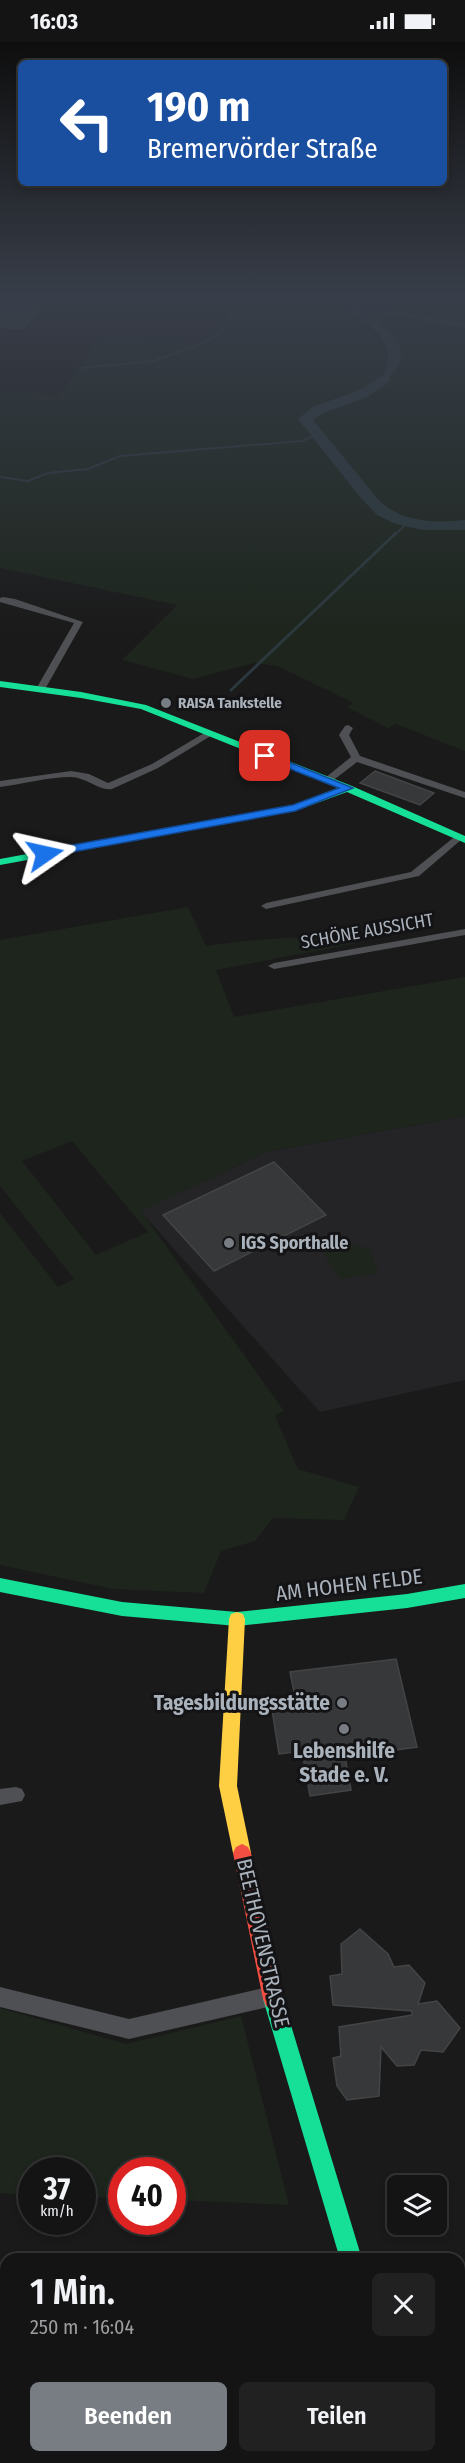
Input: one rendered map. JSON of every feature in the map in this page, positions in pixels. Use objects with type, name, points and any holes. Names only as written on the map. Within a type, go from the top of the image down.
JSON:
[{"type":"street","points":[[3,600],[80,622],[40,689]]},
{"type":"street","points":[[0,684],[143,707],[348,788],[462,839],[415,874],[266,906]]},
{"type":"street","points":[[348,728],[344,735],[356,758],[465,795]]},
{"type":"street","points":[[0,784],[71,774],[86,776],[108,787],[155,766],[209,734]]},
{"type":"street","points":[[328,780],[356,758]]},
{"type":"street","points":[[0,862],[295,808],[348,788]]},
{"type":"street","name":"SCHÖNE AUSSICHT","points":[[274,966],[465,932]]},
{"type":"street","name":"AM HOHEN FELDE","points":[[0,1585],[122,1609],[237,1619],[407,1601],[465,1591]]},
{"type":"street","name":"BEETHOVENSTRASSE","points":[[237,1619],[228,1786],[272,1996],[349,2253]]},
{"type":"street","points":[[0,1997],[129,2028],[272,1996]]},
{"type":"shaded area","points":[[0,407],[465,407],[465,751],[396,724],[388,728],[347,707],[353,703],[278,666],[254,663],[193,679],[122,660],[177,605],[0,568]]},
{"type":"shaded area","points":[[188,907],[206,946],[263,939],[301,938],[358,943],[216,970],[234,1017],[465,977],[465,1116],[266,1152],[141,1211],[284,1411],[275,1416],[298,1469],[359,1487],[344,1520],[273,1518],[255,1541],[221,1551],[204,1593],[113,1589],[0,1565],[0,1213],[58,1287],[74,1279],[0,1186],[0,940]],"holes":[[[72,1141],[148,1232],[96,1255],[22,1161]]]},
{"type":"shaded area","points":[[465,1116],[465,1380],[320,1412],[140,1211],[266,1152]]},
{"type":"shaded area","points":[[350,1244],[368,1248],[379,1273],[340,1279],[323,1253]]},
{"type":"shaded area","points":[[0,2008],[126,2044],[241,2016],[289,2205],[186,2201],[186,2157],[108,2157],[108,2198],[96,2197],[96,2157],[18,2157],[18,2194],[0,2193]]},
{"type":"building","points":[[375,771],[434,793],[420,805],[360,783]]},
{"type":"building","name":"IGS Sporthalle","points":[[274,1162],[326,1215],[214,1271],[163,1215]]},
{"type":"building","name":"Lebenshilfe Stade e. V.","points":[[396,1659],[417,1747],[345,1757],[351,1790],[310,1796],[302,1751],[279,1754],[272,1710],[297,1707],[290,1672]]},
{"type":"building","points":[[360,1929],[388,1954],[394,1967],[409,1965],[425,1983],[418,2004],[437,2001],[460,2028],[443,2052],[421,2050],[414,2065],[397,2066],[381,2047],[379,2096],[347,2100],[337,2086],[333,2058],[341,2056],[339,2027],[412,2015],[412,2011],[333,2005],[330,1976],[342,1974],[341,1944]]},
{"type":"waterway","points":[[326,407],[305,419],[378,508],[392,517],[412,523],[465,525]]},
{"type":"waterway","points":[[0,477],[28,481],[48,473],[88,469],[120,456],[302,441],[316,435]]},
{"type":"waterway","points":[[395,535],[408,522]]},
{"type":"waterway","points":[[231,690],[396,533]]},
{"type":"traffic: fast","points":[[0,684],[81,695],[143,707],[328,780],[465,840]]},
{"type":"traffic: fast","points":[[0,862],[295,808],[348,788]]},
{"type":"traffic: fast","points":[[0,1585],[122,1609],[237,1619],[407,1601],[465,1591]]},
{"type":"traffic: fast","points":[[273,1999],[349,2253]]},
{"type":"traffic: slow","points":[[237,1619],[228,1786],[242,1853]]},
{"type":"traffic: jam","points":[[242,1853],[273,1999]]},
{"type":"place","name":"RAISA Tankstelle","points":[[166,703]]},
{"type":"place","name":"IGS Sporthalle","points":[[229,1243]]},
{"type":"place","name":"Tagesbildungsstätte","points":[[342,1703]]},
{"type":"place","name":"Lebenshilfe Stade e. V.","points":[[344,1729]]},
{"type":"route","points":[[45,854],[295,808],[348,788],[265,756]]}]
